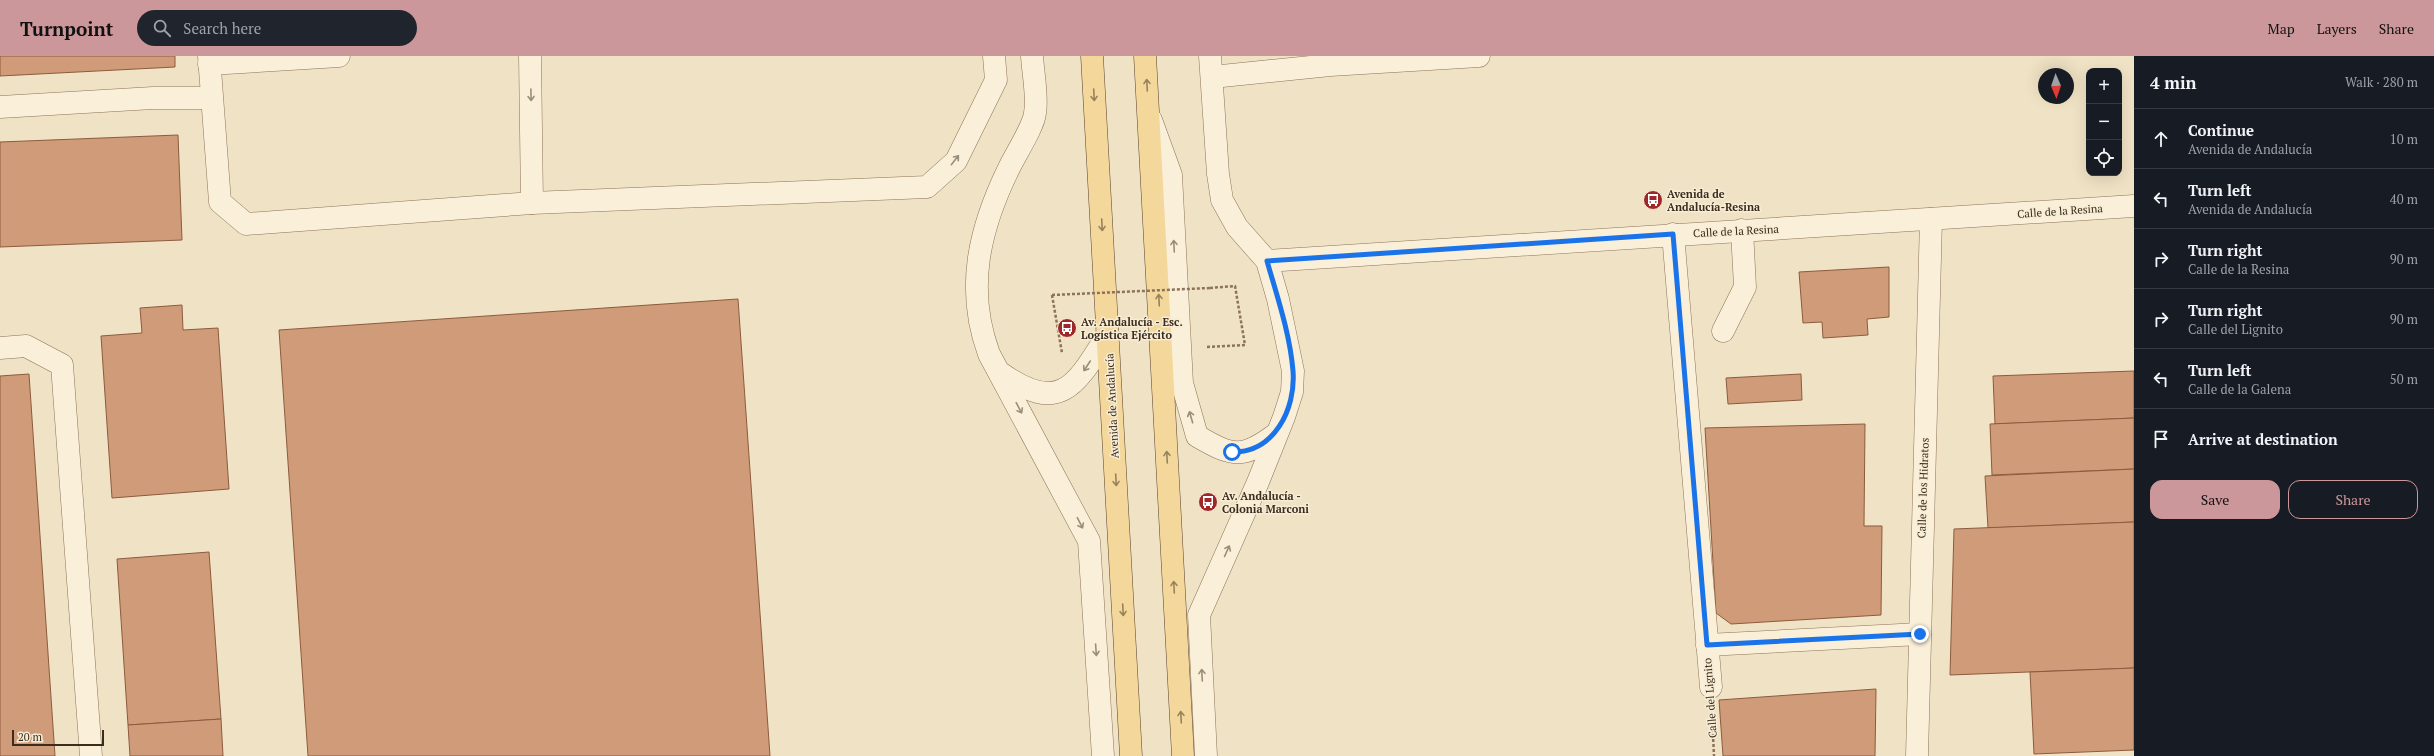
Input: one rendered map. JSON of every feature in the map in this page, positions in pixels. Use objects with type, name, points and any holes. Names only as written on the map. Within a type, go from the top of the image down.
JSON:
[{"type":"main road","name":"Avenida de Andalucía","points":[[1092,56],[1131,756]]},
{"type":"main road","points":[[1145,56],[1183,756]]},
{"type":"street","points":[[340,56],[209,60],[220,202],[246,224],[532,203],[927,187],[956,161],[996,80],[994,56]]},
{"type":"street","points":[[530,56],[532,203]]},
{"type":"street","points":[[1032,56],[1036,114],[997,195],[981,239],[976,270],[976,290],[981,332],[989,354],[1001,373],[1089,541],[1103,756]]},
{"type":"street","points":[[1206,756],[1199,614],[1258,482],[1292,392],[1293,371],[1278,299],[1267,261],[1237,227],[1222,200],[1218,174],[1211,66],[1330,65],[1479,56]]},
{"type":"street","points":[[0,107],[153,98],[211,98]]},
{"type":"street","points":[[1148,114],[1171,175],[1182,383],[1197,436],[1214,446],[1232,452],[1245,452],[1256,448],[1276,434]]},
{"type":"street","name":"Calle de la Resina","points":[[1267,261],[1673,234],[2134,206]]},
{"type":"street","name":"Calle de los Hidratos","points":[[1918,756],[1931,219]]},
{"type":"street","points":[[1723,331],[1745,287],[1742,230]]},
{"type":"street","name":"Calle del Lignito","points":[[1673,234],[1711,687]]},
{"type":"street","points":[[1001,373],[1019,386],[1034,393],[1051,394],[1065,390],[1075,382],[1085,370],[1108,334]]},
{"type":"street","points":[[0,348],[26,346],[62,365],[91,756]]},
{"type":"street","points":[[1707,645],[1920,634]]},
{"type":"path","points":[[1062,357],[1052,295],[1235,286],[1246,345],[1206,347]]},
{"type":"path","name":"Calle del Lignito","points":[[1711,687],[1714,756]]},
{"type":"building","points":[[0,56],[175,56],[175,67],[0,76]]},
{"type":"building","points":[[178,135],[182,240],[0,247],[0,142]]},
{"type":"building","points":[[1889,267],[1889,317],[1867,319],[1868,335],[1823,338],[1822,322],[1803,323],[1799,272]]},
{"type":"building","points":[[738,299],[770,756],[308,756],[279,330]]},
{"type":"building","points":[[182,305],[183,330],[218,328],[229,489],[112,498],[101,336],[142,333],[140,308]]},
{"type":"building","points":[[2134,371],[2134,418],[1995,424],[1993,376]]},
{"type":"building","points":[[29,374],[55,756],[0,756],[0,376]]},
{"type":"building","points":[[1801,374],[1802,400],[1728,404],[1726,378]]},
{"type":"building","points":[[2134,418],[2134,469],[1992,475],[1990,424]]},
{"type":"building","points":[[1865,424],[1864,526],[1882,526],[1881,615],[1731,624],[1716,613],[1705,428]]},
{"type":"building","points":[[2134,469],[2134,522],[1988,528],[1985,476]]},
{"type":"building","points":[[2134,522],[2134,668],[1950,675],[1954,529]]},
{"type":"building","points":[[209,552],[221,719],[128,725],[117,559]]},
{"type":"building","points":[[2134,668],[2134,750],[2034,754],[2030,672]]},
{"type":"building","points":[[1876,689],[1875,756],[1723,756],[1719,700]]},
{"type":"building","points":[[221,719],[223,756],[130,756],[128,725]]},
{"type":"place","name":"Avenida de Andalucía-Resina","points":[[1653,200]]},
{"type":"place","name":"Av. Andalucía - Esc. Logística Ejército","points":[[1067,328]]},
{"type":"place","name":"Av. Andalucía - Colonia Marconi","points":[[1208,502]]},
{"type":"route","points":[[1232,452],[1245,452],[1256,448],[1276,434],[1284,417],[1292,392],[1293,371],[1278,299],[1267,261],[1673,234],[1707,645],[1920,634]]}]
